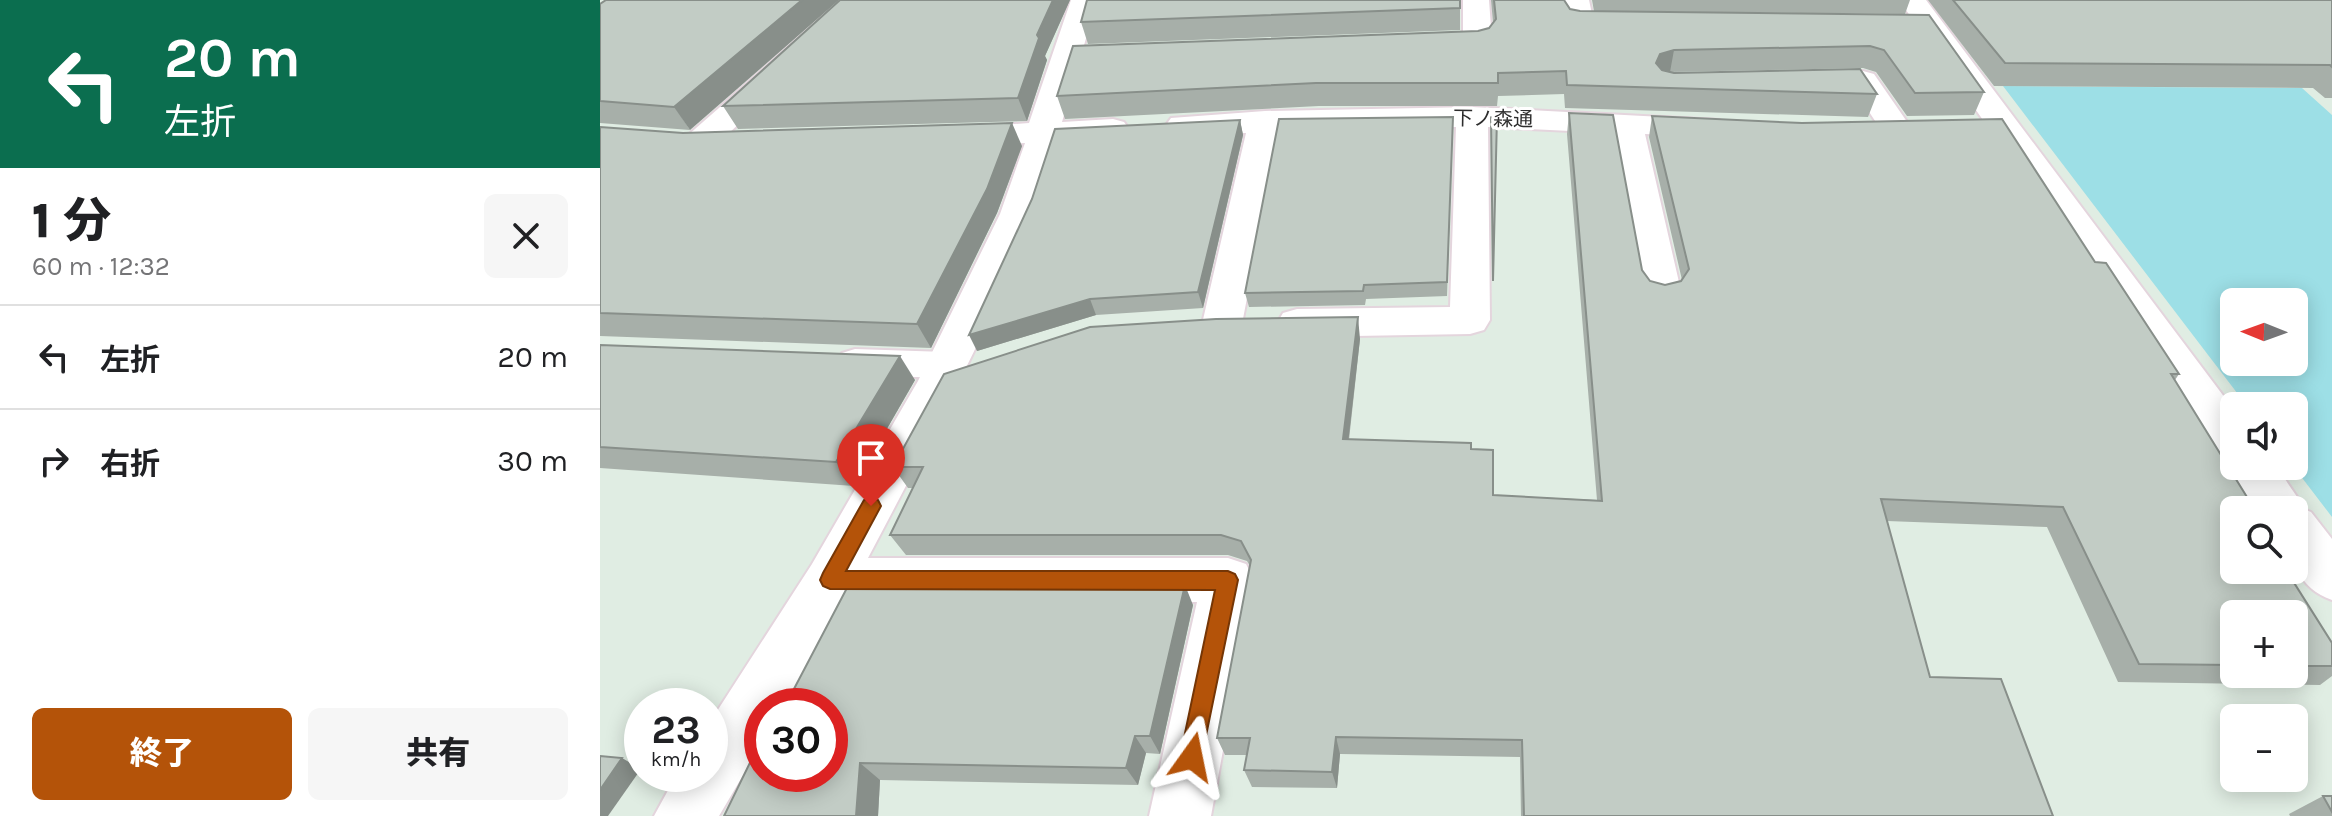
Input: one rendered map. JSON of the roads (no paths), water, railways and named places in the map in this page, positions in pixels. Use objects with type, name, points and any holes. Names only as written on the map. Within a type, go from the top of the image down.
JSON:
[{"type":"street","points":[[746,142],[685,142],[858,0]]},
{"type":"street","points":[[685,816],[955,372],[1041,151],[1042,133],[1063,57],[1084,0]]},
{"type":"street","points":[[1400,43],[1478,41],[1476,0]]},
{"type":"street","points":[[1576,0],[1579,22],[1659,23]]},
{"type":"street","points":[[1914,17],[1988,128],[2220,426]]},
{"type":"street","points":[[1063,57],[1093,56]]},
{"type":"street","points":[[1788,82],[1863,80],[1896,129]]},
{"type":"street","points":[[1265,121],[1206,325],[1470,320],[1472,117]]},
{"type":"street","name":"下ノ森通","points":[[933,136],[1265,121],[1472,117],[1734,128]]},
{"type":"street","points":[[1627,124],[1661,291]]},
{"type":"street","points":[[2308,545],[2332,578]]},
{"type":"street","points":[[830,580],[1228,580],[1180,816]]},
{"type":"lane","points":[[820,361],[955,372]]}]
